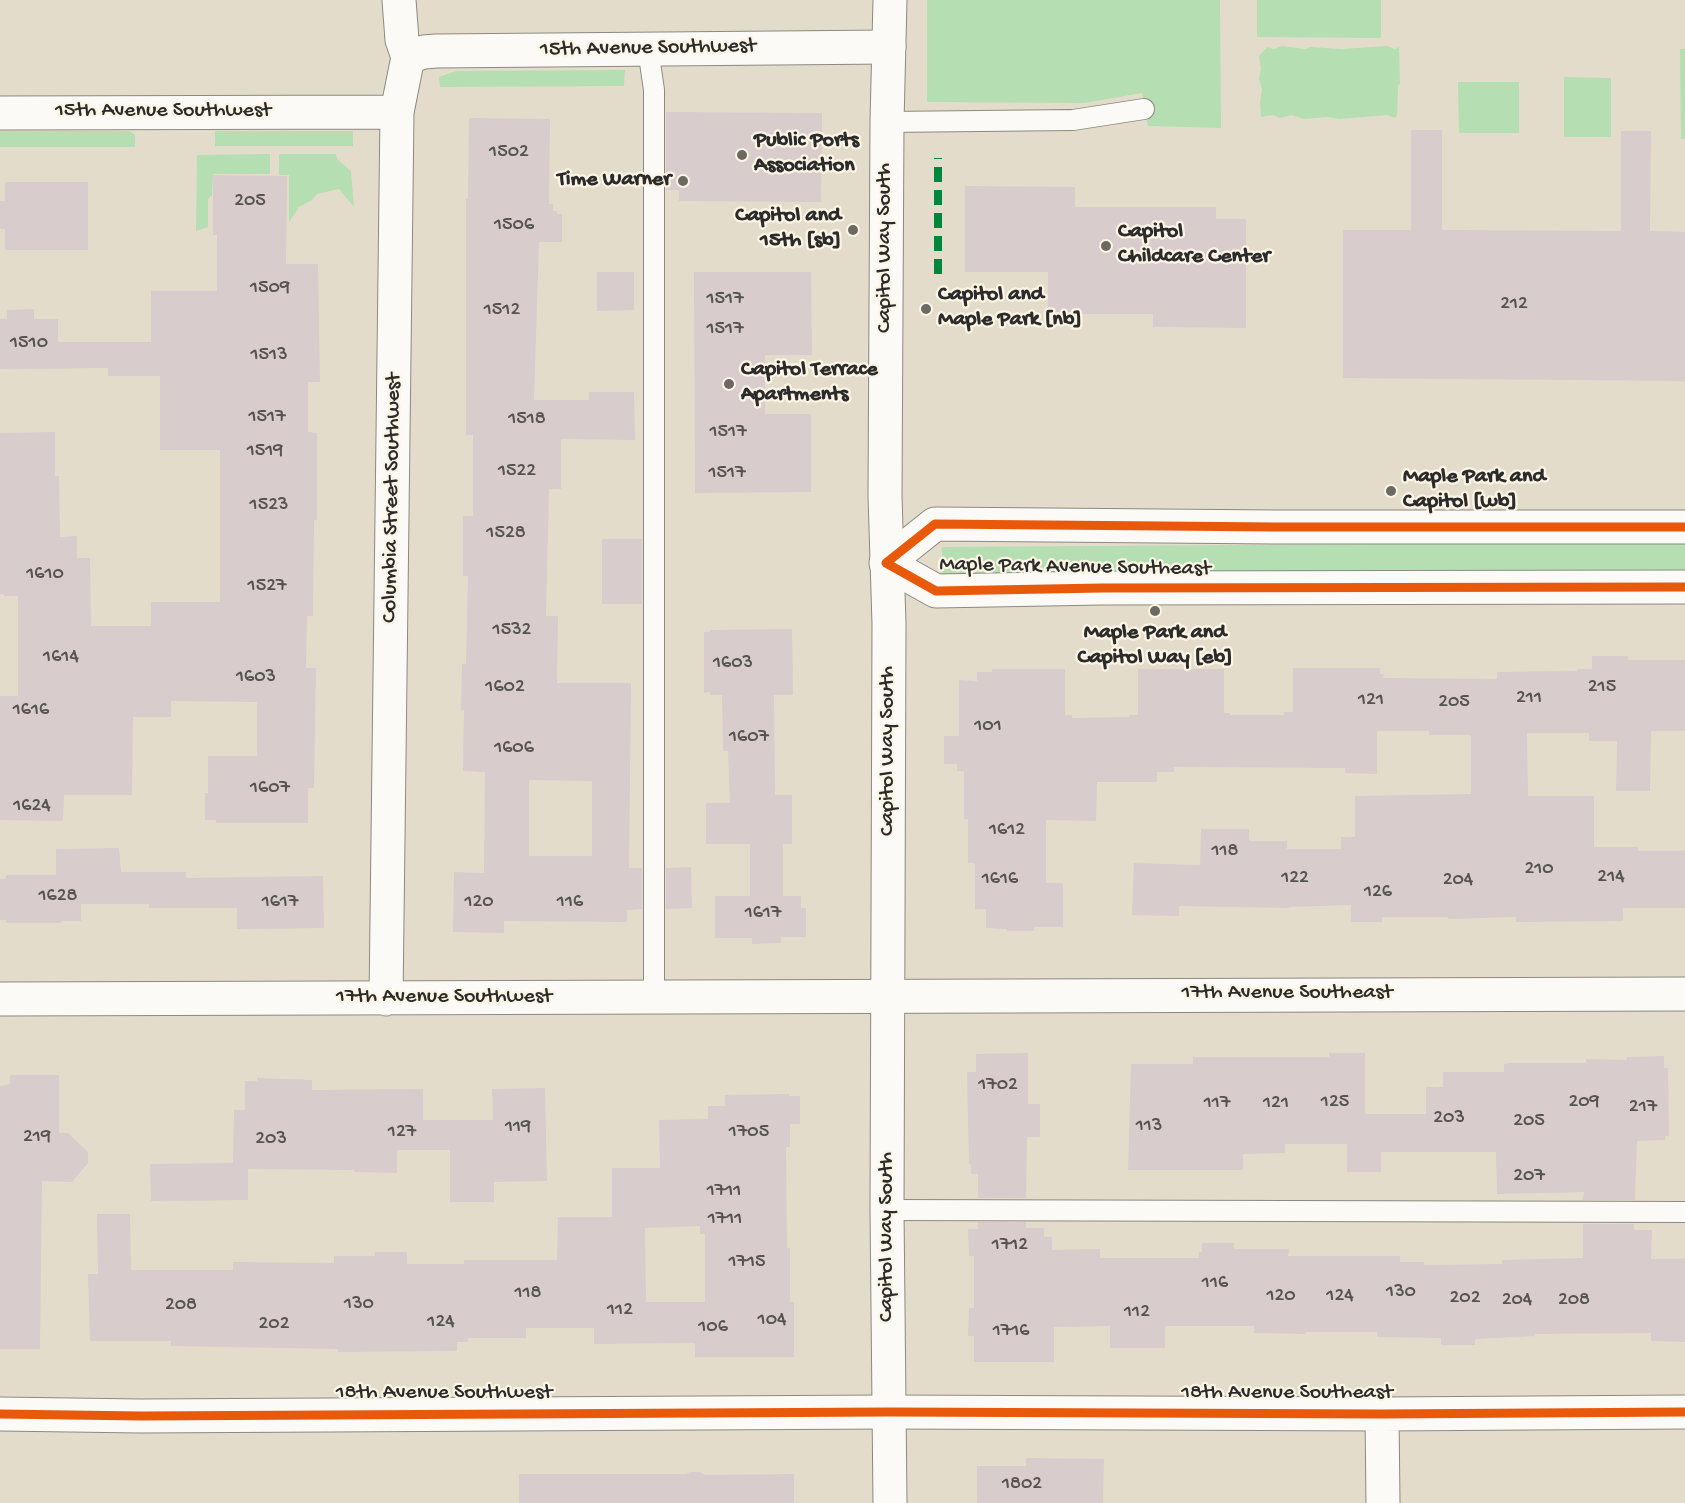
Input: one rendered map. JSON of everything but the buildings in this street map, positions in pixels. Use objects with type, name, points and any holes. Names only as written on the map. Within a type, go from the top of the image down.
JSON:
[{"type":"street","name":"Columbia Street Southwest","points":[[387,999],[397,112],[408,57],[402,40],[399,0]]},
{"type":"street","name":"Capitol Way South","points":[[890,0],[887,122],[886,563],[889,624],[887,1210],[890,1503]]},
{"type":"street","name":"15th Avenue Southwest","points":[[408,57],[436,51],[889,47]]},
{"type":"street","name":"15th Avenue Southwest","points":[[0,112],[397,112]]},
{"type":"street","name":"Maple Park Avenue Southeast","points":[[1685,527],[935,524],[886,563],[936,591],[1685,587]]},
{"type":"street","name":"17th Avenue Southeast","points":[[888,995],[1685,994]]},
{"type":"street","name":"17th Avenue Southwest","points":[[0,999],[888,995]]},
{"type":"street","name":"18th Avenue Southwest","points":[[0,1414],[141,1416],[888,1412]]},
{"type":"street","name":"18th Avenue Southeast","points":[[888,1412],[1382,1414],[1685,1412]]},
{"type":"street","points":[[1382,1414],[1383,1503]]},
{"type":"lane","points":[[648,49],[654,90],[654,997]]},
{"type":"lane","points":[[887,122],[1073,120],[1144,109]]},
{"type":"lane","points":[[887,1210],[1685,1212]]},
{"type":"green space","points":[[927,0],[1220,0],[1221,128],[1148,126],[1142,93],[1084,103],[927,102]]},
{"type":"green space","points":[[1257,0],[1381,0],[1381,38],[1257,37]]},
{"type":"green space","points":[[1282,46],[1305,49],[1387,46],[1395,49],[1399,47],[1400,83],[1397,116],[1395,118],[1387,115],[1339,119],[1327,117],[1304,119],[1292,115],[1280,118],[1273,115],[1261,117],[1262,90],[1259,79],[1261,69],[1259,56],[1267,47],[1274,49]]},
{"type":"green space","points":[[1680,49],[1685,49],[1685,139],[1681,139]]},
{"type":"green space","points":[[625,70],[624,86],[440,87],[439,77],[456,71]]},
{"type":"green space","points":[[1564,77],[1611,78],[1611,137],[1564,137]]},
{"type":"green space","points":[[1458,82],[1519,82],[1519,133],[1459,133]]},
{"type":"green space","points":[[0,131],[129,131],[135,135],[135,147],[0,147]]},
{"type":"green space","points":[[215,131],[353,131],[353,146],[215,146]]},
{"type":"green space","points":[[270,154],[270,174],[213,174],[212,195],[208,199],[208,227],[196,231],[197,155]]},
{"type":"green space","points":[[279,154],[336,154],[337,159],[351,171],[354,207],[339,189],[317,194],[312,200],[299,207],[289,222],[289,175],[279,175]]},
{"type":"green space","points":[[1685,542],[1685,574],[942,578],[942,547]]},
{"type":"marked path","points":[[938,158],[938,274]]},
{"type":"cycle path","points":[[1685,527],[935,524],[886,563],[936,591],[1102,588],[1685,587]]},
{"type":"cycle path","points":[[0,1414],[141,1416],[888,1412],[1382,1414],[1685,1412]]},
{"type":"place","name":"Public Ports Association","points":[[742,155]]},
{"type":"place","name":"Time Warner","points":[[683,181]]},
{"type":"place","name":"Capitol and 15th [sb]","points":[[853,230]]},
{"type":"place","name":"Capitol Childcare Center","points":[[1106,246]]},
{"type":"place","name":"Capitol and Maple Park [nb]","points":[[926,309]]},
{"type":"place","name":"Capitol Terrace Apartments","points":[[729,384]]},
{"type":"place","name":"Maple Park and Capitol [wb]","points":[[1391,491]]},
{"type":"place","name":"Maple Park and Capitol Way [eb]","points":[[1155,611]]}]
